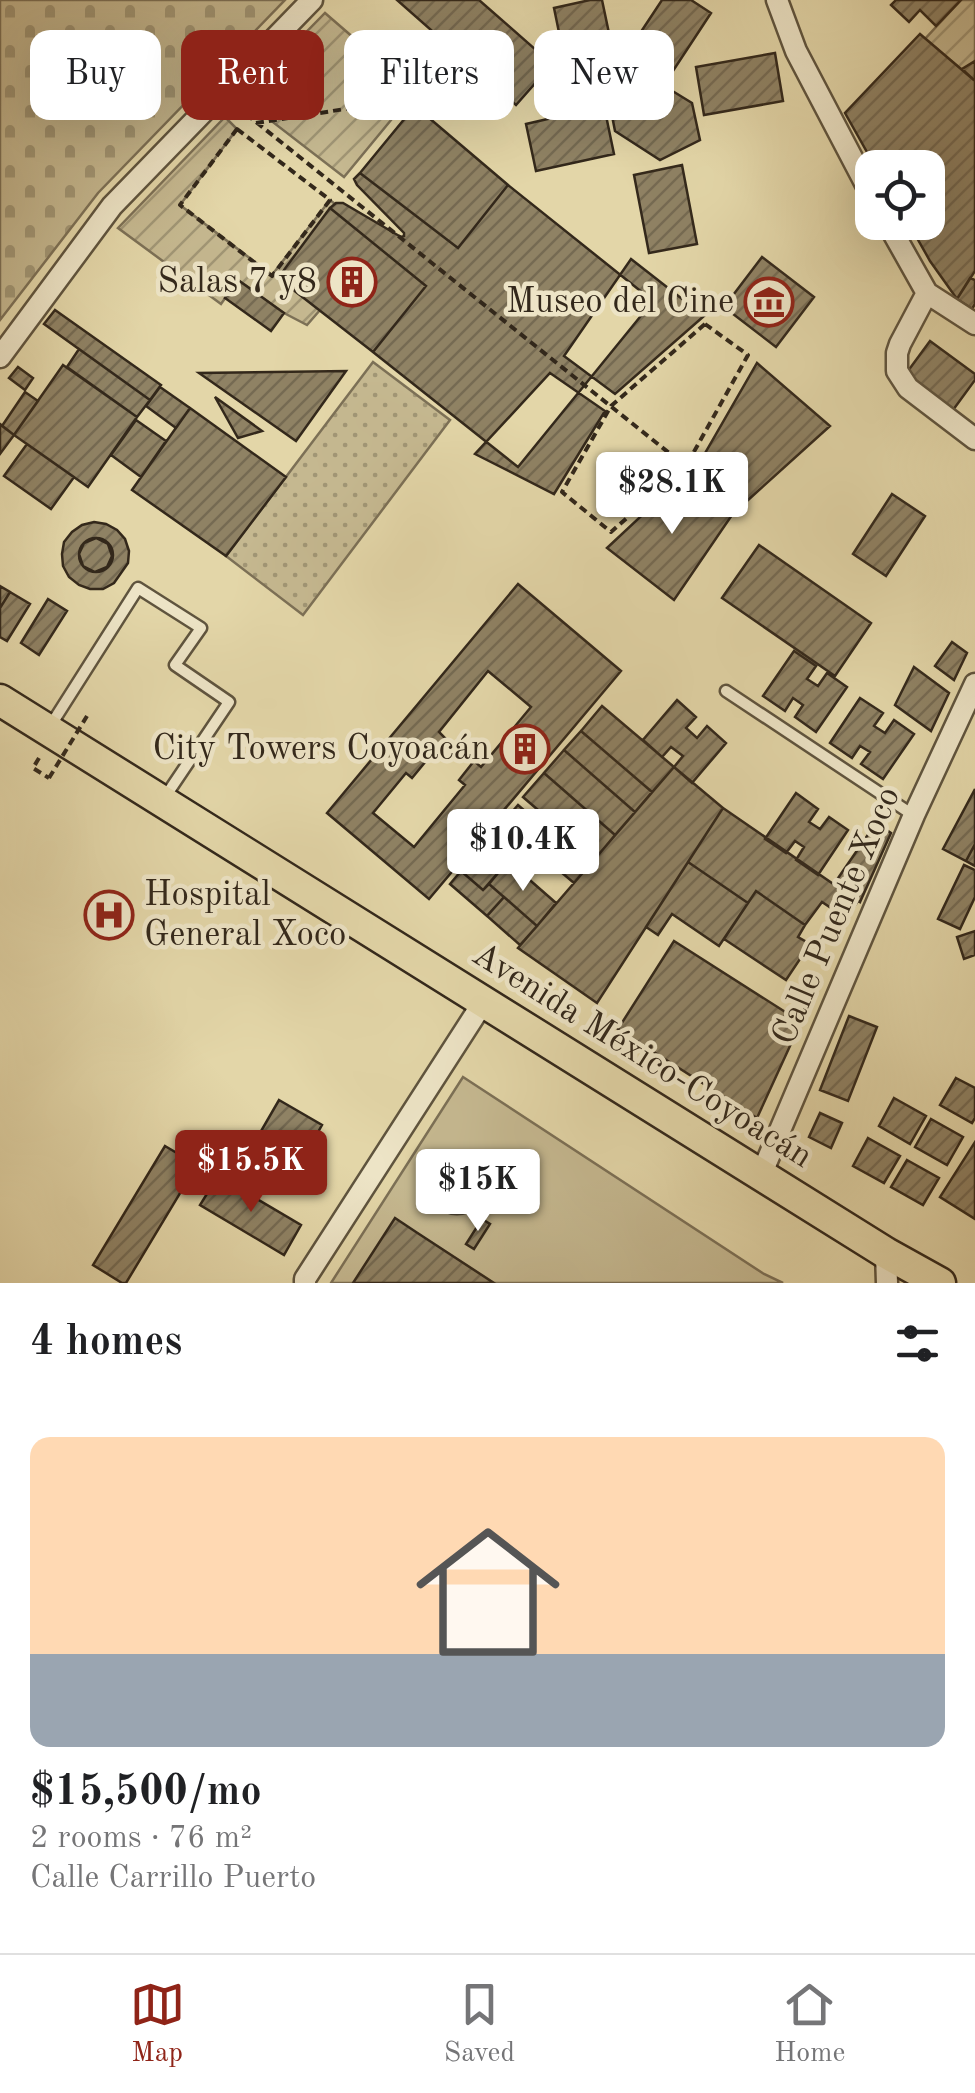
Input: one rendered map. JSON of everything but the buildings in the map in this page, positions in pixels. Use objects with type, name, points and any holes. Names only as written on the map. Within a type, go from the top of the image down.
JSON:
[{"type":"main road","name":"Avenida México-Coyoacán","points":[[0,700],[761,1175],[886,1268],[940,1283]]},
{"type":"street","points":[[0,357],[112,206],[312,0]]},
{"type":"street","points":[[778,0],[796,52],[855,164]]},
{"type":"street","points":[[898,240],[927,293],[975,324]]},
{"type":"street","points":[[927,293],[900,344],[897,371],[908,388],[975,439]]},
{"type":"street","name":"Calle Puente Xoco","points":[[761,1175],[914,815],[975,684]]},
{"type":"street","points":[[305,1283],[484,1001]]},
{"type":"lane","points":[[48,730],[138,588],[201,628],[176,664],[229,702],[163,801]]},
{"type":"lane","points":[[726,691],[914,815]]},
{"type":"lane","points":[[460,1161],[477,1172],[480,1191],[473,1202],[454,1208],[438,1198],[434,1179],[442,1168],[460,1161]]},
{"type":"path","points":[[256,123],[344,109]]},
{"type":"path","points":[[252,120],[739,509]]},
{"type":"path","points":[[237,129],[330,200],[272,276],[180,205],[237,129]]},
{"type":"path","points":[[704,324],[748,355],[686,466],[612,532],[562,492],[612,406],[704,324]]},
{"type":"path","points":[[50,778],[87,716]]},
{"type":"green space","points":[[0,0],[285,0],[256,30],[181,30],[181,107],[98,193],[0,320]]},
{"type":"green space","points":[[961,0],[975,0],[975,81],[925,39]]},
{"type":"green space","points":[[325,13],[345,30],[344,120],[391,120],[344,177],[270,120],[324,120],[324,30],[308,30]]},
{"type":"green space","points":[[222,120],[228,120],[237,129],[180,205],[272,275],[330,200],[335,204],[320,310],[307,325],[238,280],[221,304],[118,228]]},
{"type":"green space","points":[[373,362],[450,420],[303,615],[226,556]]},
{"type":"green space","points":[[463,1077],[764,1274],[783,1283],[331,1283]]},
{"type":"place","name":"Salas 7 y8","points":[[352,282]]},
{"type":"place","name":"Museo del Cine","points":[[769,302]]},
{"type":"place","name":"City Towers Coyoacán","points":[[525,749]]},
{"type":"place","name":"Hospital General Xoco","points":[[109,915]]}]
